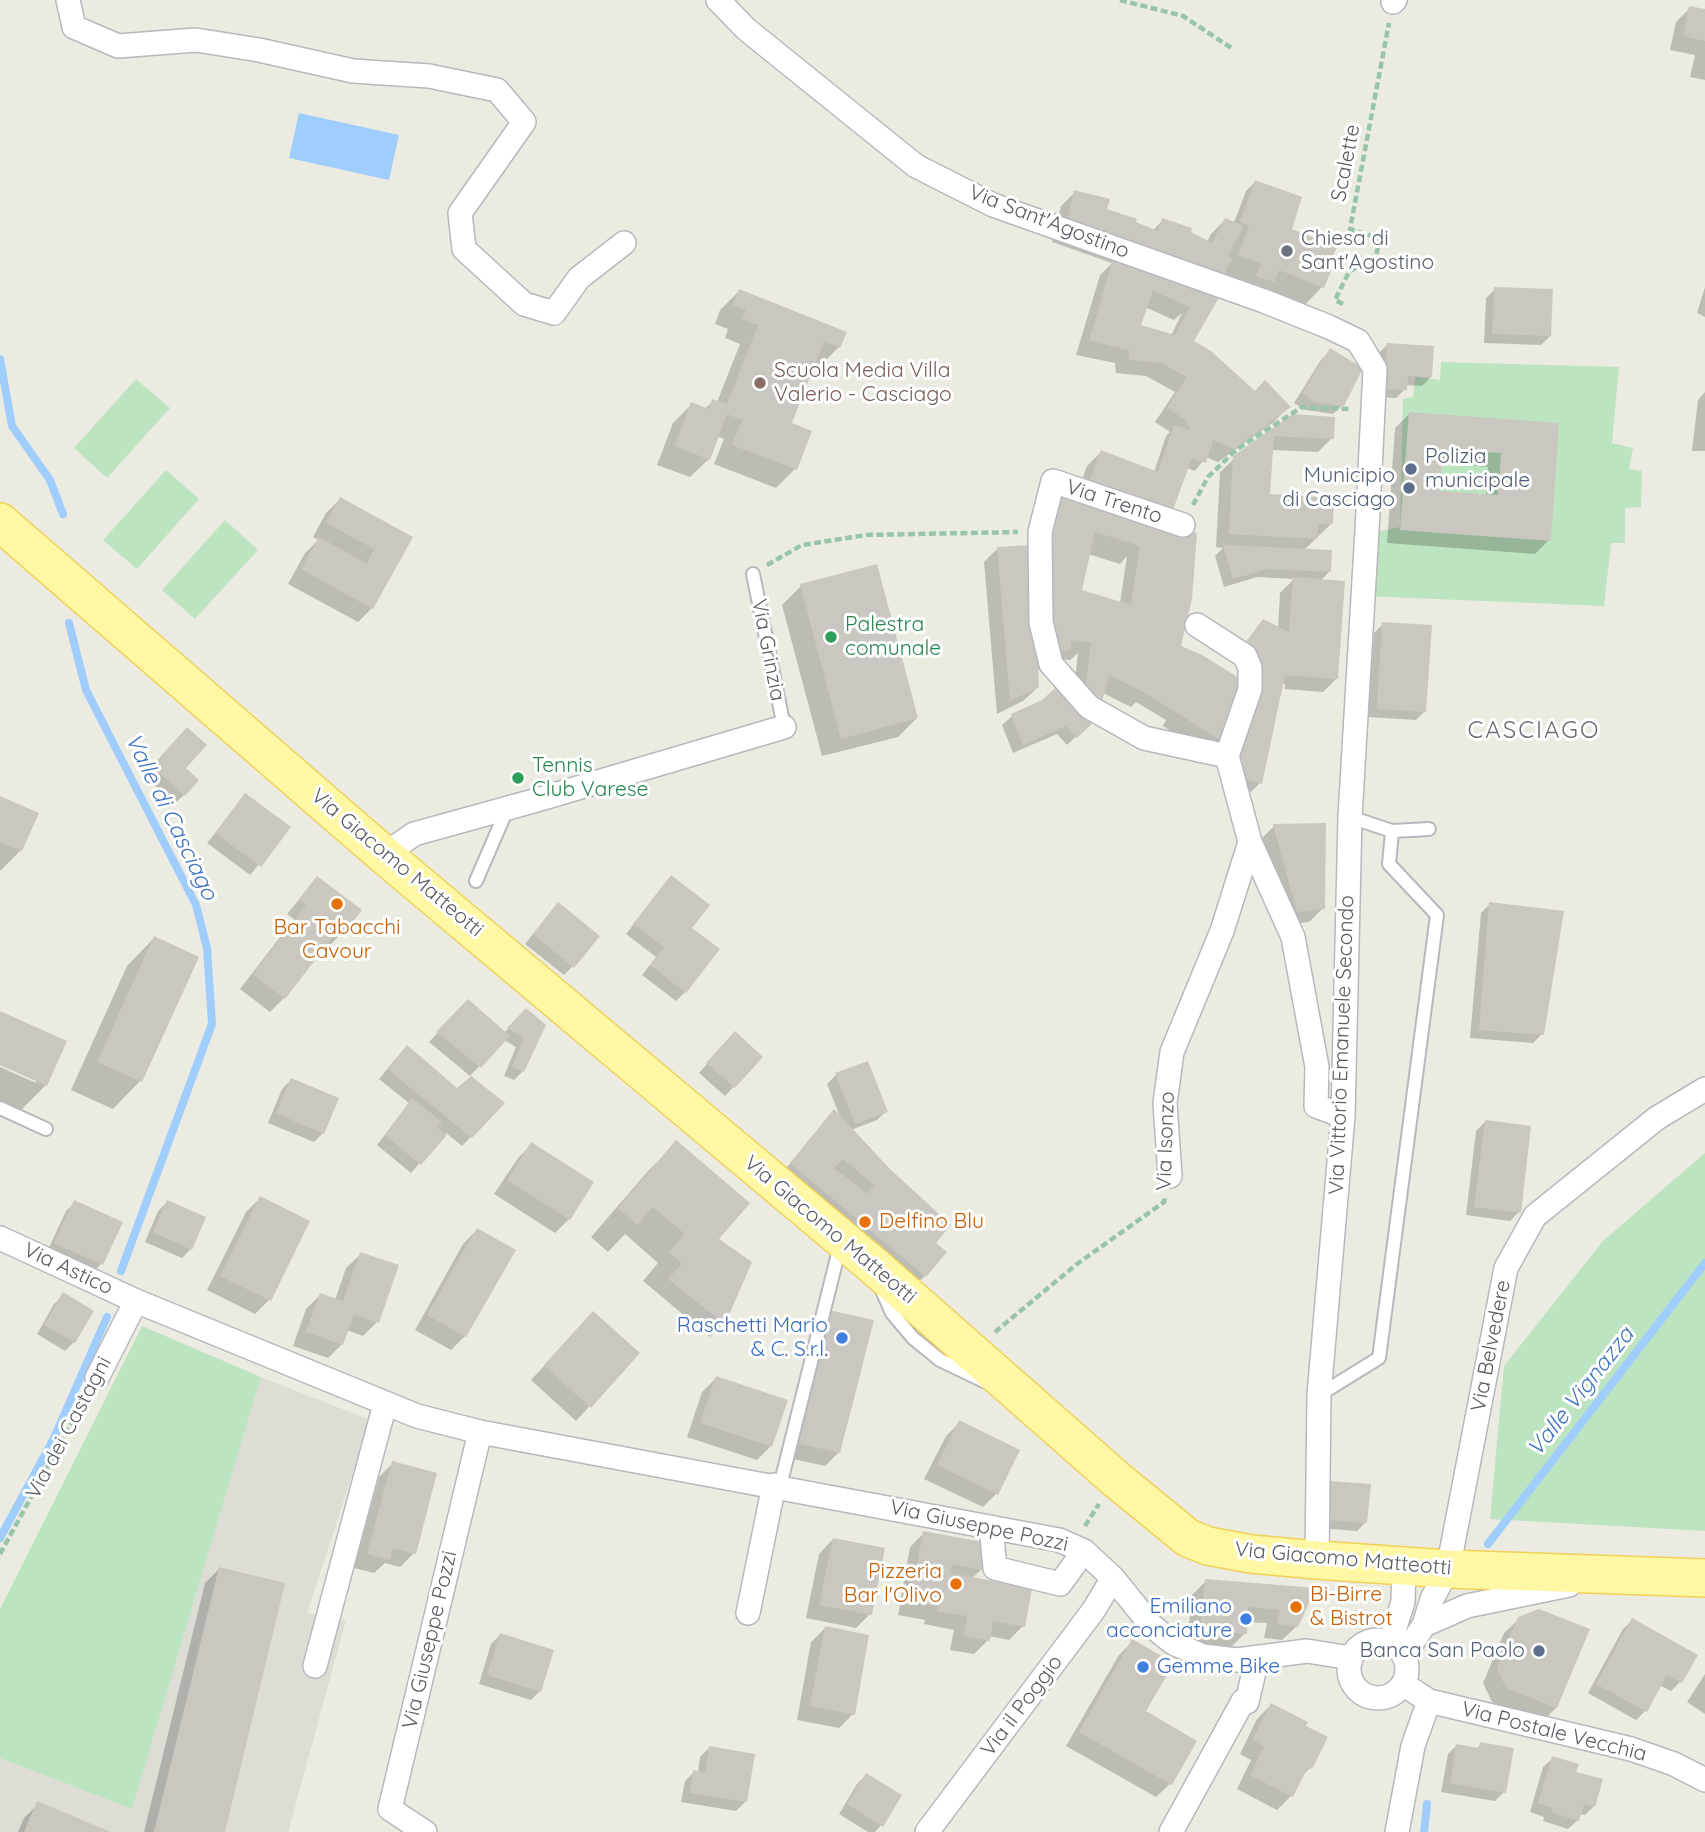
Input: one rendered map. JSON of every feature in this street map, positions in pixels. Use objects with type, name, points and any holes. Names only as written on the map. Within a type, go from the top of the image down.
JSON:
[{"type":"main road","name":"Via Giacomo Matteotti","points":[[0,522],[384,855],[875,1267],[1116,1480],[1188,1538],[1208,1546],[1251,1554],[1317,1560],[1448,1569],[1705,1578]]},
{"type":"street","points":[[68,0],[74,27],[118,46],[196,40],[259,50],[353,71],[429,76],[497,90],[524,122],[460,213],[464,248],[524,304],[554,313],[579,278],[624,243]]},
{"type":"street","name":"Via Sant'Agostino","points":[[718,0],[746,29],[916,166],[993,205],[1265,301],[1358,341],[1375,369],[1367,530]]},
{"type":"street","name":"Via Trento","points":[[1040,532],[1053,481],[1183,525]]},
{"type":"street","name":"Via Vittorio Emanuele Secondo","points":[[1317,1560],[1319,1395],[1343,1116],[1350,817],[1367,530]]},
{"type":"street","points":[[1040,532],[1041,622],[1051,664],[1089,708],[1144,738],[1227,756]]},
{"type":"street","points":[[1197,625],[1245,656],[1250,668],[1250,689],[1227,756],[1250,842],[1293,937],[1317,1067],[1316,1106],[1343,1116]]},
{"type":"street","name":"Via Grinzia","points":[[384,855],[414,834],[784,727]]},
{"type":"street","name":"Via Isonzo","points":[[1170,1175],[1165,1103],[1172,1052],[1222,931],[1250,842]]},
{"type":"street","name":"Via Belvedere","points":[[1397,1649],[1424,1625],[1432,1599],[1448,1569],[1506,1268],[1512,1257],[1535,1216],[1657,1118],[1705,1089]]},
{"type":"street","name":"Via Astico","points":[[0,1238],[136,1301]]},
{"type":"street","name":"Via dei Castagni","points":[[97,1378],[136,1301]]},
{"type":"street","name":"Via Giuseppe Pozzi","points":[[136,1301],[417,1416],[480,1432],[1059,1540],[1081,1549],[1113,1578],[1151,1625],[1175,1644],[1217,1659],[1257,1659],[1307,1651],[1351,1658]]},
{"type":"street","points":[[315,1666],[385,1404]]},
{"type":"street","name":"Via Giuseppe Pozzi","points":[[425,1832],[390,1809],[480,1432]]},
{"type":"street","points":[[748,1614],[777,1486]]},
{"type":"street","points":[[992,1527],[995,1568],[1060,1584],[1081,1549]]},
{"type":"street","points":[[1397,1649],[1404,1565]]},
{"type":"street","points":[[1424,1625],[1467,1606],[1559,1587],[1643,1575]]},
{"type":"street","name":"Via il Poggio","points":[[927,1832],[1093,1611],[1113,1578]]},
{"type":"street","points":[[1381,1640],[1397,1649],[1407,1665],[1407,1675],[1397,1692],[1379,1698],[1361,1692],[1350,1677],[1351,1658],[1356,1650],[1372,1641],[1381,1640]]},
{"type":"street","points":[[1171,1832],[1243,1701],[1247,1702],[1257,1659]]},
{"type":"street","name":"Via Postale Vecchia","points":[[1403,1684],[1429,1701],[1630,1749],[1674,1764],[1705,1780]]},
{"type":"street","points":[[1397,1832],[1413,1746],[1429,1701]]},
{"type":"lane","name":"Via Grinzia","points":[[753,574],[784,727]]},
{"type":"lane","points":[[476,881],[508,807]]},
{"type":"lane","points":[[1350,817],[1392,831],[1429,829]]},
{"type":"lane","points":[[1319,1395],[1379,1358],[1437,915],[1389,864],[1392,831]]},
{"type":"lane","points":[[0,1108],[46,1129]]},
{"type":"lane","points":[[777,1486],[841,1239]]},
{"type":"path","points":[[1120,0],[1183,16],[1233,49]]},
{"type":"path","name":"Scalette","points":[[1345,305],[1335,300],[1349,272],[1376,255],[1380,239],[1350,229],[1394,1]]},
{"type":"path","name":"Via Trento","points":[[1183,525],[1208,477],[1236,450],[1302,407],[1373,408]]},
{"type":"path","name":"Via Grinzia","points":[[753,574],[802,545],[866,535],[1040,532]]},
{"type":"path","name":"Via Isonzo","points":[[987,1339],[1077,1264],[1164,1202],[1170,1175]]},
{"type":"path","name":"Via dei Castagni","points":[[0,1554],[97,1378]]},
{"type":"path","points":[[1081,1549],[1088,1520],[1116,1480]]},
{"type":"shaded area","points":[[261,1377],[370,1420],[307,1613],[346,1620],[288,1832],[0,1832],[0,1758],[132,1809]]},
{"type":"green space","points":[[1441,362],[1619,367],[1612,443],[1633,448],[1629,469],[1642,471],[1641,507],[1625,508],[1625,543],[1611,543],[1604,606],[1363,596],[1367,534],[1400,527],[1403,399],[1413,397],[1415,377],[1440,380]]},
{"type":"green space","points":[[136,379],[170,408],[107,478],[74,448]]},
{"type":"green space","points":[[166,470],[199,499],[137,569],[103,540]]},
{"type":"green space","points":[[225,520],[258,550],[195,619],[162,590]]},
{"type":"green space","points":[[1705,1153],[1705,1531],[1490,1519],[1504,1366],[1603,1241]]},
{"type":"green space","points":[[142,1326],[261,1377],[132,1809],[0,1758],[0,1609]]},
{"type":"water","points":[[299,113],[399,135],[389,180],[289,158]]},
{"type":"building","points":[[1689,6],[1705,9],[1705,41],[1683,36]]},
{"type":"building","name":"Chiesa di Sant'Agostino","points":[[1255,180],[1302,197],[1292,229],[1337,247],[1331,260],[1335,261],[1324,288],[1279,270],[1274,282],[1256,276],[1261,264],[1238,255],[1249,226],[1240,222]]},
{"type":"building","points":[[1074,190],[1110,199],[1107,209],[1137,219],[1136,222],[1158,231],[1162,218],[1192,228],[1191,232],[1212,243],[1225,218],[1244,226],[1228,255],[1232,259],[1220,282],[1065,228]]},
{"type":"building","points":[[1113,259],[1221,294],[1194,341],[1211,351],[1255,391],[1265,380],[1291,407],[1234,449],[1213,440],[1206,463],[1192,458],[1170,518],[1087,487],[1101,450],[1158,472],[1174,425],[1190,430],[1186,420],[1167,408],[1187,377],[1161,363],[1129,360],[1129,350],[1089,341]],"holes":[[[1153,291],[1190,307],[1175,335],[1141,325]]]},
{"type":"building","points":[[1494,287],[1553,289],[1551,336],[1492,334]]},
{"type":"building","points":[[739,289],[847,332],[840,348],[824,341],[792,423],[812,431],[797,470],[732,445],[742,420],[727,414],[710,460],[675,446],[691,402],[709,409],[712,399],[727,404],[758,325],[742,319],[746,310],[733,305]]},
{"type":"building","points":[[1387,343],[1434,346],[1432,377],[1408,376],[1407,390],[1385,389]]},
{"type":"building","points":[[1330,348],[1363,368],[1344,406],[1315,402],[1302,393]]},
{"type":"building","points":[[1409,412],[1559,423],[1551,541],[1400,530]],"holes":[[[1443,449],[1501,453],[1498,495],[1440,491]]]},
{"type":"building","points":[[1293,414],[1335,417],[1334,439],[1274,436],[1270,494],[1334,498],[1333,524],[1318,524],[1317,539],[1229,534],[1233,456]]},
{"type":"building","points":[[1059,493],[1197,533],[1192,599],[1181,646],[1202,655],[1244,681],[1228,745],[1147,694],[1109,675],[1102,702],[1085,692],[1091,642],[1071,640],[1071,650],[1052,652],[1044,592]],"holes":[[[1095,532],[1140,546],[1131,605],[1082,590]]]},
{"type":"building","points":[[340,497],[413,537],[373,609],[301,569],[319,537],[367,564],[374,549],[326,523]]},
{"type":"building","points":[[1032,545],[1039,687],[1010,701],[997,547]]},
{"type":"building","points":[[1223,545],[1332,550],[1331,572],[1267,569],[1233,579]]},
{"type":"building","points":[[877,564],[918,718],[841,739],[800,584]]},
{"type":"building","points":[[1293,577],[1345,581],[1338,679],[1285,675],[1262,784],[1242,778],[1238,757],[1261,676],[1259,658],[1246,642],[1263,619],[1289,632]]},
{"type":"building","points":[[1382,622],[1432,625],[1426,712],[1377,709]]},
{"type":"building","points":[[1061,683],[1095,721],[1077,738],[1066,726],[1023,745],[1011,714],[1042,700]]},
{"type":"building","points":[[187,727],[207,745],[186,768],[199,780],[185,796],[152,766]]},
{"type":"building","points":[[245,793],[291,827],[261,867],[215,833]]},
{"type":"building","points":[[0,796],[39,813],[22,851],[0,842]]},
{"type":"building","points":[[1326,823],[1325,909],[1297,912],[1273,824]]},
{"type":"building","points":[[671,875],[710,905],[692,928],[720,949],[686,993],[650,965],[664,947],[633,924]]},
{"type":"building","points":[[317,876],[362,910],[344,933],[339,929],[285,999],[253,974],[306,905],[299,899]]},
{"type":"building","points":[[558,902],[600,936],[574,968],[533,934]]},
{"type":"building","points":[[1489,902],[1564,911],[1544,1035],[1479,1030]]},
{"type":"building","points":[[154,936],[199,957],[142,1082],[97,1062]]},
{"type":"building","points":[[468,999],[510,1036],[481,1068],[436,1032]]},
{"type":"building","points":[[526,1008],[546,1025],[524,1072],[512,1067],[524,1038],[507,1028]]},
{"type":"building","points":[[0,1011],[67,1041],[47,1086],[0,1065]]},
{"type":"building","points":[[735,1031],[763,1057],[735,1088],[706,1063]]},
{"type":"building","points":[[407,1045],[457,1088],[471,1076],[505,1103],[472,1138],[387,1069]]},
{"type":"building","points":[[868,1061],[888,1112],[855,1124],[835,1073]]},
{"type":"building","points":[[291,1078],[339,1098],[324,1134],[276,1113]]},
{"type":"building","points":[[412,1098],[442,1122],[436,1127],[447,1135],[421,1165],[385,1135]]},
{"type":"building","points":[[834,1109],[890,1169],[951,1225],[936,1243],[947,1252],[926,1277],[790,1163]],"holes":[[[843,1159],[875,1186],[867,1194],[834,1168]]]},
{"type":"building","points":[[1485,1120],[1531,1126],[1521,1213],[1474,1207]]},
{"type":"building","points":[[676,1140],[750,1203],[719,1239],[752,1262],[725,1324],[668,1279],[682,1264],[669,1252],[685,1234],[653,1207],[637,1225],[618,1208]]},
{"type":"building","points":[[531,1142],[594,1182],[570,1220],[507,1180]]},
{"type":"building","points":[[260,1196],[310,1221],[271,1301],[220,1276]]},
{"type":"building","points":[[74,1200],[123,1222],[103,1265],[54,1243]]},
{"type":"building","points":[[167,1200],[206,1217],[192,1250],[153,1232]]},
{"type":"building","points":[[477,1228],[516,1250],[466,1337],[427,1315]]},
{"type":"building","points":[[360,1252],[399,1265],[379,1323],[354,1315],[343,1345],[306,1332],[320,1293],[343,1301]]},
{"type":"building","points":[[63,1292],[94,1311],[75,1343],[44,1325]]},
{"type":"building","points":[[828,1310],[874,1320],[840,1453],[797,1443]]},
{"type":"building","points":[[593,1311],[640,1353],[591,1408],[544,1365]]},
{"type":"building","points":[[716,1376],[788,1400],[772,1447],[700,1423]]},
{"type":"building","points":[[959,1420],[1020,1450],[998,1495],[937,1465]]},
{"type":"building","points":[[392,1461],[437,1473],[416,1554],[393,1548],[390,1560],[367,1554]]},
{"type":"building","points":[[1330,1481],[1371,1484],[1367,1523],[1326,1520]]},
{"type":"building","points":[[923,1531],[988,1543],[983,1570],[952,1564],[950,1573],[1032,1588],[1025,1627],[993,1621],[990,1641],[963,1636],[967,1616],[937,1611],[938,1606],[911,1602]]},
{"type":"building","points":[[833,1538],[885,1548],[872,1615],[819,1605]]},
{"type":"building","points":[[219,1567],[285,1583],[225,1832],[154,1832]]},
{"type":"building","points":[[1205,1579],[1316,1588],[1298,1627],[1277,1624],[1280,1610],[1248,1607],[1247,1634],[1200,1630]]},
{"type":"building","points":[[1539,1609],[1590,1629],[1557,1708],[1506,1688],[1497,1668],[1518,1617]]},
{"type":"building","points":[[1632,1618],[1698,1655],[1682,1683],[1667,1675],[1647,1712],[1596,1684]]},
{"type":"building","points":[[825,1626],[869,1635],[855,1715],[810,1706]]},
{"type":"building","points":[[500,1633],[554,1650],[541,1692],[487,1675]]},
{"type":"building","points":[[1132,1639],[1174,1663],[1146,1711],[1197,1741],[1172,1785],[1079,1732]]},
{"type":"building","points":[[1271,1703],[1308,1722],[1306,1726],[1328,1737],[1312,1769],[1308,1767],[1293,1797],[1250,1775],[1264,1746],[1252,1740]]},
{"type":"building","points":[[1480,1742],[1514,1748],[1506,1793],[1450,1783],[1456,1744],[1479,1748]]},
{"type":"building","points":[[709,1746],[755,1754],[747,1802],[690,1793],[693,1770],[705,1773]]},
{"type":"building","points":[[1552,1756],[1579,1764],[1576,1772],[1603,1779],[1595,1807],[1584,1804],[1579,1821],[1551,1812],[1552,1808],[1538,1803]]},
{"type":"building","points":[[866,1773],[902,1795],[883,1827],[847,1804]]},
{"type":"building","points":[[37,1801],[111,1832],[24,1832]]},
{"type":"waterway","name":"Valle di Casciago","points":[[0,359],[12,426],[50,480],[63,514]]},
{"type":"waterway","name":"Valle di Casciago","points":[[69,623],[86,690],[196,905],[207,948],[212,1024],[121,1271]]},
{"type":"waterway","name":"Valle Vignazza","points":[[1488,1544],[1705,1263]]},
{"type":"waterway","name":"Valle di Casciago","points":[[0,1538],[53,1440],[107,1317]]},
{"type":"waterway","points":[[1424,1832],[1427,1804]]},
{"type":"place","name":"Chiesa di Sant'Agostino","points":[[1287,251]]},
{"type":"place","name":"Scuola Media Villa Valerio - Casciago","points":[[760,383]]},
{"type":"place","name":"Polizia municipale","points":[[1411,469]]},
{"type":"place","name":"Municipio di Casciago","points":[[1409,488]]},
{"type":"place","name":"Palestra comunale","points":[[831,637]]},
{"type":"place","name":"Tennis Club Varese","points":[[518,778]]},
{"type":"place","name":"Bar Tabacchi Cavour","points":[[337,904]]},
{"type":"place","name":"Delfino Blu","points":[[865,1222]]},
{"type":"place","name":"Raschetti Mario & C. S.r.l.","points":[[842,1338]]},
{"type":"place","name":"Pizzeria Bar l'Olivo","points":[[956,1584]]},
{"type":"place","name":"Bi-Birre & Bistrot","points":[[1296,1607]]},
{"type":"place","name":"Emiliano acconciature","points":[[1246,1619]]},
{"type":"place","name":"Banca San Paolo","points":[[1539,1651]]},
{"type":"place","name":"Gemme Bike","points":[[1143,1667]]},
{"type":"district","name":"CASCIAGO","points":[[1534,731]]}]
